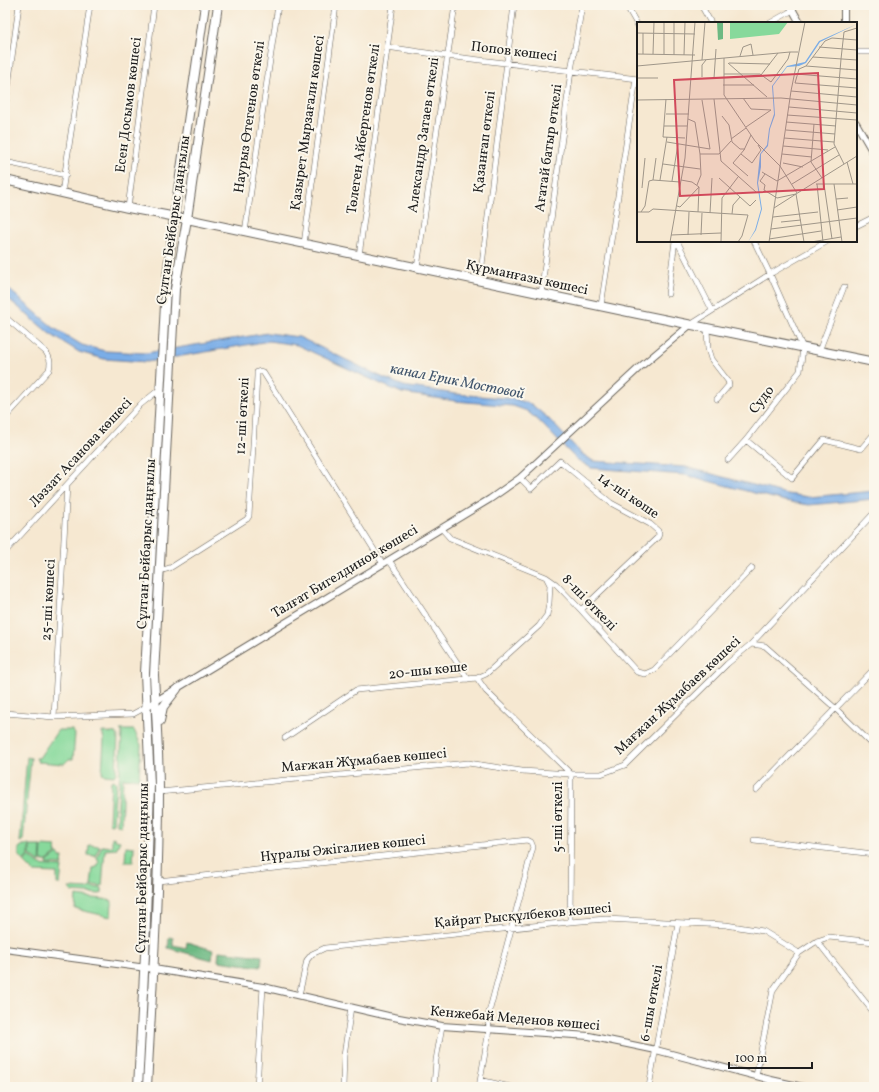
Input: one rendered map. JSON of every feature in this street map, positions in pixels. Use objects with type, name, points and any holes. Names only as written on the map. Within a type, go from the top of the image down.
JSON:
[{"type":"main road","name":"Сұлтан Бейбарыс даңғылы","points":[[138,1087],[144,968],[150,785],[145,673],[166,286],[174,217],[205,5]]},
{"type":"main road","name":"Сұлтан Бейбарыс даңғылы","points":[[147,1087],[158,881],[158,736],[154,676],[158,571],[175,289],[184,239],[218,5]]},
{"type":"main road","points":[[5,180],[62,194],[174,217]]},
{"type":"main road","points":[[189,204],[193,216],[204,223]]},
{"type":"main road","points":[[160,214],[170,212],[176,205]]},
{"type":"main road","points":[[160,214],[169,222],[172,234]]},
{"type":"main road","name":"Құрманғазы көшесі","points":[[174,217],[874,362]]},
{"type":"main road","points":[[184,239],[192,227],[204,223]]},
{"type":"main road","points":[[158,736],[163,707],[177,689]]},
{"type":"main road","points":[[139,1073],[148,1073]]},
{"type":"street","points":[[5,109],[19,5]]},
{"type":"street","points":[[62,194],[90,5]]},
{"type":"street","name":"Есен Досымов көшесі","points":[[128,208],[154,5]]},
{"type":"street","name":"Наурыз Өтегенов өткелі","points":[[245,232],[278,5]]},
{"type":"street","name":"Қазырет Мырзағали көшесі","points":[[304,244],[336,5]]},
{"type":"street","name":"Төлеген Айбергенов өткелі","points":[[358,256],[393,5]]},
{"type":"street","name":"Александр Затаев өткелі","points":[[417,268],[455,5]]},
{"type":"street","name":"Қазанғап өткелі","points":[[480,281],[514,5]]},
{"type":"street","name":"Ағатай батыр өткелі","points":[[542,294],[571,71],[582,5]]},
{"type":"street","points":[[626,5],[637,24]]},
{"type":"street","points":[[702,5],[710,22]]},
{"type":"street","points":[[844,5],[844,22]]},
{"type":"street","points":[[771,22],[792,8],[799,22]]},
{"type":"street","name":"Попов көшесі","points":[[387,47],[447,56],[637,79]]},
{"type":"street","points":[[857,52],[874,52]]},
{"type":"street","points":[[601,306],[637,79]]},
{"type":"street","points":[[857,125],[874,154]]},
{"type":"street","points":[[5,162],[66,175]]},
{"type":"street","points":[[857,226],[874,217]]},
{"type":"street","points":[[668,294],[676,242]]},
{"type":"street","points":[[677,242],[712,310]]},
{"type":"street","points":[[754,242],[803,348]]},
{"type":"street","points":[[690,325],[770,274],[826,242]]},
{"type":"street","points":[[819,351],[844,287]]},
{"type":"street","points":[[5,317],[46,352],[51,364],[49,370],[5,418]]},
{"type":"street","name":"Талғат Бигелдинов көшесі","points":[[146,707],[490,500],[520,478],[640,367],[690,325]]},
{"type":"street","points":[[707,328],[708,349],[711,359],[730,385],[717,399]]},
{"type":"street","name":"Судо","points":[[728,460],[746,440],[800,371],[803,348]]},
{"type":"street","name":"12-ші өткелі","points":[[158,571],[170,568],[247,519],[249,516],[257,376],[258,371],[260,370],[386,562]]},
{"type":"street","name":"Ләззат Асанова көшесі","points":[[5,552],[140,405],[160,390]]},
{"type":"street","points":[[746,440],[792,478],[824,440],[860,449],[874,434]]},
{"type":"street","name":"14-ші көше","points":[[520,478],[531,489],[560,461],[611,503],[650,524],[658,530],[658,537],[581,610]]},
{"type":"street","name":"25-ші көшесі","points":[[54,717],[67,485]]},
{"type":"street","name":"Мағжан Жұмабаев көшесі","points":[[159,792],[468,763],[522,771],[571,774],[601,774],[625,765],[727,664],[751,644],[873,514]]},
{"type":"street","name":"8-ші өткелі","points":[[442,529],[450,538],[546,577],[556,584],[637,672],[645,674],[654,670],[752,568]]},
{"type":"street","points":[[386,562],[468,679]]},
{"type":"street","name":"20-шы көше","points":[[285,738],[356,690],[477,678],[486,674],[539,626],[547,616],[550,585],[546,577]]},
{"type":"street","points":[[751,644],[765,646],[835,708],[874,746]]},
{"type":"street","points":[[756,790],[874,669]]},
{"type":"street","name":"5-ші өткелі","points":[[477,678],[486,691],[571,774],[570,922]]},
{"type":"street","points":[[5,714],[54,717],[133,714],[146,707]]},
{"type":"street","name":"Нұралы Әжiгалиев көшесi","points":[[158,881],[527,840],[531,842]]},
{"type":"street","points":[[754,840],[874,854]]},
{"type":"street","name":"5-ші өткелі","points":[[479,1087],[489,1030],[488,1016],[533,847],[531,842]]},
{"type":"street","name":"Қайрат Рысқұлбеков көшесі","points":[[299,995],[306,960],[312,954],[325,948],[511,927],[570,922],[606,919],[726,925],[763,931],[799,953]]},
{"type":"street","name":"6-шы өткелі","points":[[649,1087],[678,923]]},
{"type":"street","points":[[756,1076],[773,990],[799,953],[817,940],[830,937],[874,942]]},
{"type":"street","points":[[817,940],[874,1013]]},
{"type":"street","name":"Кенжебай Меденов көшесі","points":[[5,949],[154,969],[263,987],[442,1026],[589,1036],[656,1050],[803,1087]]},
{"type":"street","points":[[258,1087],[263,987]]},
{"type":"street","points":[[343,1087],[344,1056],[351,1006]]},
{"type":"street","points":[[434,1087],[436,1060],[442,1026]]},
{"type":"street","points":[[480,1080],[510,1087]]},
{"type":"street","points":[[769,1087],[771,1080]]},
{"type":"green space","points":[[58,730],[72,730],[75,734],[73,759],[69,759],[64,764],[38,762],[36,758],[39,758]]},
{"type":"green space","points":[[120,730],[134,730],[141,745],[139,779],[123,778],[121,826],[117,824],[122,732]]},
{"type":"green space","points":[[102,732],[116,733],[118,736],[116,773],[114,776],[105,775],[102,773],[104,739]]},
{"type":"green space","points":[[27,757],[31,758],[23,840],[20,842]]},
{"type":"green space","points":[[114,780],[116,782],[113,823],[111,824],[109,823],[111,781]]},
{"type":"green space","points":[[112,837],[115,838],[115,840],[120,841],[116,849],[105,850],[102,886],[91,885],[93,868],[97,867],[99,862],[97,857],[102,846],[112,847]]},
{"type":"green space","points":[[23,845],[29,845],[29,855],[23,861],[19,856],[19,848]]},
{"type":"green space","points":[[89,845],[100,846],[95,856],[88,855]]},
{"type":"green space","points":[[30,846],[41,846],[40,863],[30,855]]},
{"type":"green space","points":[[42,846],[56,847],[55,852],[57,853],[47,861],[41,861]]},
{"type":"green space","points":[[126,846],[134,847],[133,862],[125,862]]},
{"type":"green space","points":[[58,854],[60,857],[63,857],[62,865],[47,864],[47,862]]},
{"type":"green space","points":[[29,856],[40,865],[62,867],[60,884],[57,884],[57,873],[34,872],[24,862]]},
{"type":"green space","points":[[91,887],[102,888],[102,893],[72,892],[69,888],[88,889]]},
{"type":"green space","points":[[76,896],[111,900],[111,917],[75,909]]},
{"type":"green space","points":[[169,937],[173,938],[173,945],[186,948],[187,942],[213,950],[212,960],[168,948]]},
{"type":"green space","points":[[219,951],[262,956],[261,967],[218,961]]},
{"type":"water","name":"канал Ерик Мостовой","points":[[5,286],[54,328],[82,345],[105,351],[146,353],[268,333],[299,337],[384,378],[404,386],[456,394],[515,399],[531,404],[548,418],[581,453],[593,461],[686,467],[787,494],[809,497],[874,491],[874,499],[809,505],[785,501],[685,475],[591,468],[576,459],[542,424],[527,411],[513,406],[455,401],[402,393],[297,345],[269,341],[147,362],[104,359],[79,352],[50,334],[5,296]]}]
